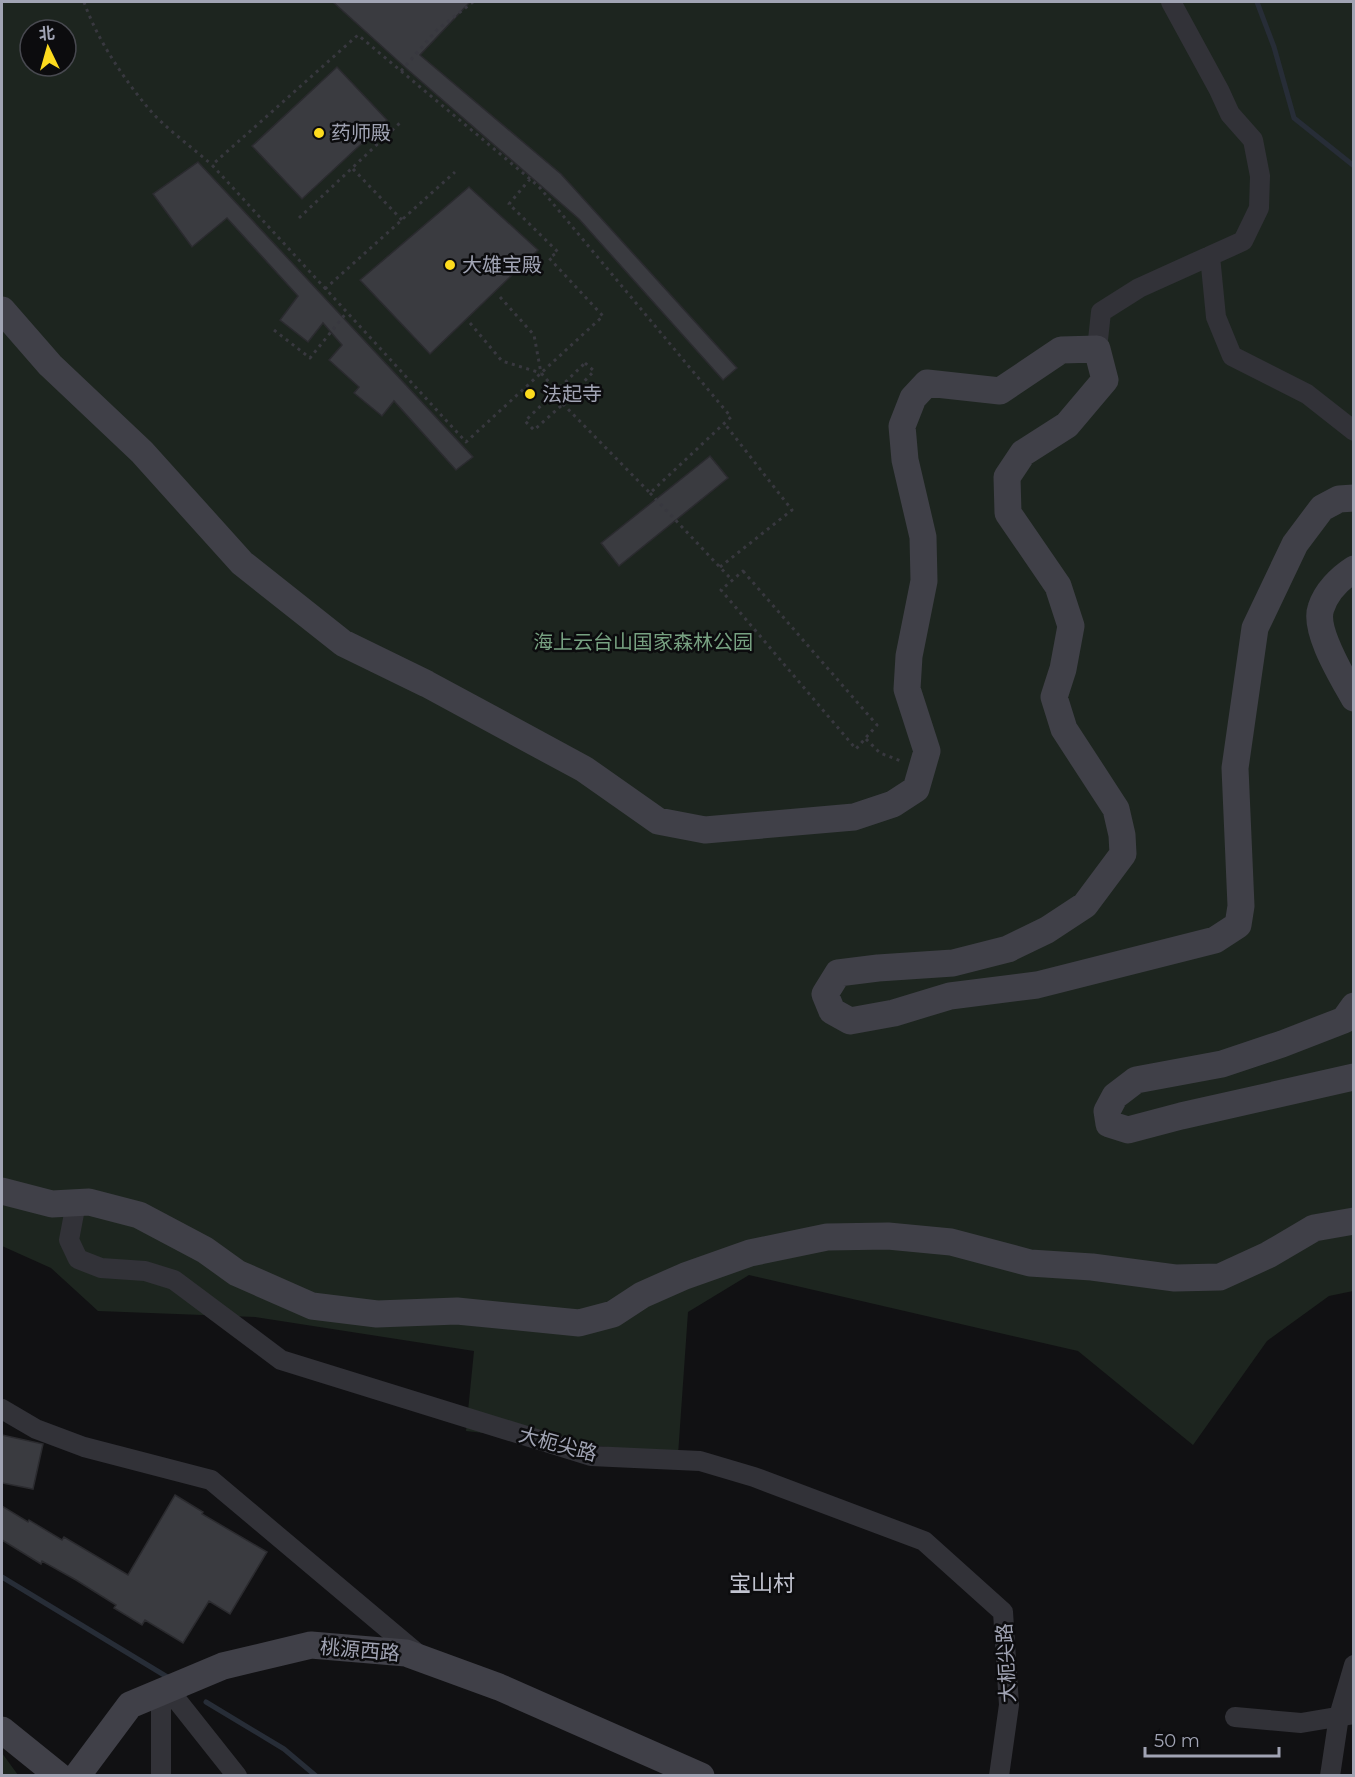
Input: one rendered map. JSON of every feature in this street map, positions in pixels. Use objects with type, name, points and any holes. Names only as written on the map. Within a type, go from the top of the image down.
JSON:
[{"type":"street","points":[[1171,2],[1230,114],[1253,140],[1260,176],[1258,208],[1243,242],[1139,288],[1101,312],[1097,349],[1106,380],[1068,425],[1023,453],[1007,477],[1008,513],[1058,586],[1071,626],[1063,669],[1054,697],[1064,729],[1116,809],[1122,835],[1123,854],[1085,905],[1047,930],[1008,949],[953,963],[838,973],[825,994],[832,1011],[850,1021],[894,1013],[950,996],[1036,985],[1215,940],[1238,925],[1241,906],[1235,768],[1255,628],[1296,544],[1322,508],[1339,499],[1353,498]]},
{"type":"street","points":[[1210,256],[1216,317],[1232,356],[1307,394],[1353,431]]},
{"type":"street","points":[[2,310],[50,365],[142,452],[242,563],[343,643],[427,684],[584,769],[658,821],[705,830],[854,817],[894,804],[916,789],[927,751],[907,688],[909,656],[924,581],[923,537],[905,460],[902,426],[913,398],[927,383],[1000,391],[1061,350],[1097,349]]},
{"type":"street","points":[[1353,569],[1339,580],[1320,609],[1322,637],[1353,698]]},
{"type":"street","points":[[1353,1006],[1344,1020],[1282,1044],[1222,1064],[1136,1080],[1115,1096],[1107,1111],[1109,1124],[1128,1130],[1353,1077]]},
{"type":"street","points":[[2,1191],[52,1204],[89,1202],[139,1215],[205,1250],[237,1273],[312,1306],[377,1314],[457,1311],[579,1323],[613,1314],[642,1295],[685,1276],[750,1253],[827,1237],[898,1237],[951,1242],[1030,1263],[1092,1267],[1175,1278],[1220,1277],[1268,1255],[1314,1228],[1353,1221]]},
{"type":"street","name":"大枙尖路","points":[[76,1203],[69,1240],[78,1259],[100,1268],[145,1270],[174,1280],[281,1359],[591,1456],[700,1461],[754,1477],[924,1541],[1003,1612],[1009,1706],[999,1776]]},
{"type":"street","points":[[2,1409],[36,1429],[84,1446],[211,1480],[426,1660]]},
{"type":"street","name":"桃源西路","points":[[77,1776],[130,1705],[223,1666],[311,1645],[406,1653],[499,1687],[701,1776]]},
{"type":"street","points":[[1330,1776],[1346,1715],[1353,1665]]},
{"type":"street","points":[[161,1776],[164,1691]]},
{"type":"street","points":[[164,1691],[237,1776]]},
{"type":"street","points":[[1235,1717],[1301,1723],[1346,1715]]},
{"type":"street","points":[[2,1730],[59,1776]]},
{"type":"path","points":[[84,2],[92,23],[150,110],[212,165],[466,442],[603,316],[549,258],[558,252],[509,204],[530,179]]},
{"type":"path","points":[[401,71],[437,30],[473,2]]},
{"type":"path","points":[[212,165],[358,35],[540,188],[731,417],[650,493]]},
{"type":"path","points":[[300,218],[402,121]]},
{"type":"path","points":[[352,169],[402,220]]},
{"type":"path","points":[[326,288],[455,172]]},
{"type":"path","points":[[500,297],[534,335],[541,373],[556,390]]},
{"type":"path","points":[[274,330],[309,358],[347,312]]},
{"type":"path","points":[[470,323],[502,361],[541,373]]},
{"type":"path","points":[[585,363],[594,371],[563,404],[534,430],[525,421],[585,363]]},
{"type":"path","points":[[563,404],[732,580]]},
{"type":"path","points":[[720,567],[792,510],[724,423]]},
{"type":"path","points":[[743,571],[877,725],[866,739],[856,749],[721,590],[743,571]]},
{"type":"path","points":[[866,739],[880,753],[922,770]]},
{"type":"green space","name":"海上云台山国家森林公园","points":[[2,2],[1353,2],[1353,1291],[1329,1296],[1267,1341],[1193,1445],[1078,1351],[749,1275],[688,1312],[678,1455],[466,1431],[474,1351],[255,1317],[98,1311],[51,1268],[2,1246]]},
{"type":"green space","points":[[2,1753],[18,1775],[2,1775]]},
{"type":"building","points":[[333,2],[470,2],[420,55],[561,174],[737,368],[723,380],[579,219]]},
{"type":"building","name":"药师殿","points":[[337,67],[387,120],[302,199],[252,146]]},
{"type":"building","points":[[198,162],[473,457],[456,470],[394,401],[382,416],[354,393],[359,387],[329,360],[342,345],[323,323],[308,342],[280,320],[298,296],[227,218],[192,247],[153,194]]},
{"type":"building","name":"大雄宝殿","points":[[469,187],[538,250],[430,354],[360,280]]},
{"type":"building","points":[[710,456],[728,478],[619,566],[601,543]]},
{"type":"building","points":[[2,1435],[43,1444],[33,1489],[2,1483]]},
{"type":"building","points":[[175,1495],[203,1512],[202,1514],[267,1552],[230,1614],[209,1601],[183,1643],[145,1620],[142,1625],[114,1608],[116,1605],[76,1580],[42,1561],[41,1564],[2,1540],[2,1506],[62,1540],[64,1537],[128,1575]]},
{"type":"waterway","points":[[1257,2],[1274,47],[1294,118],[1354,166]]},
{"type":"waterway","points":[[2,1577],[169,1678]]},
{"type":"waterway","points":[[206,1702],[284,1749],[316,1776]]},
{"type":"place","name":"药师殿","points":[[319,133]]},
{"type":"place","name":"大雄宝殿","points":[[450,265]]},
{"type":"place","name":"法起寺","points":[[530,394]]},
{"type":"district","name":"宝山村","points":[[762,1583]]}]
